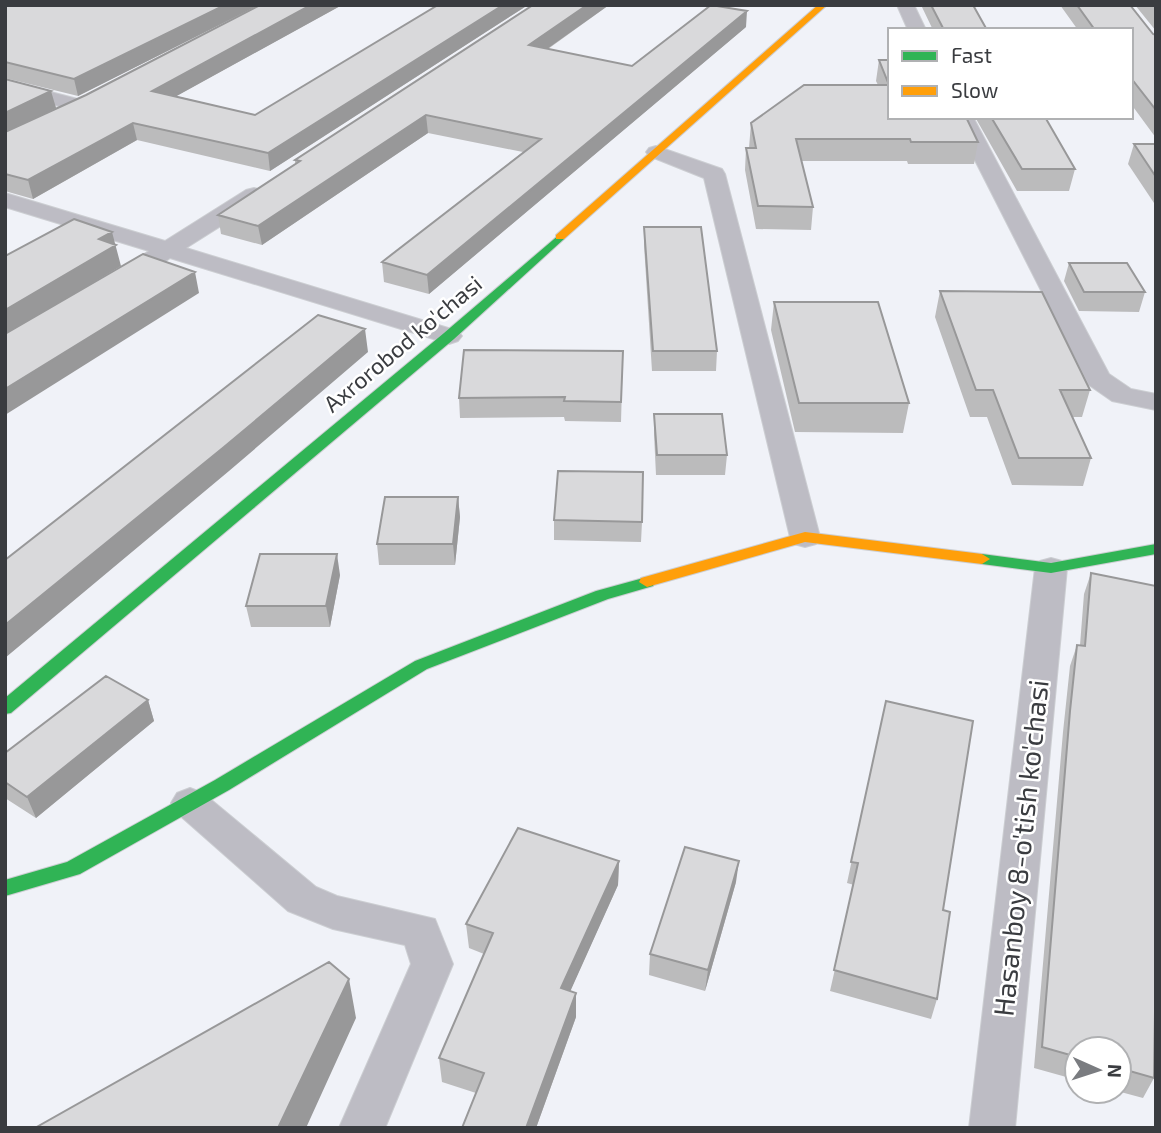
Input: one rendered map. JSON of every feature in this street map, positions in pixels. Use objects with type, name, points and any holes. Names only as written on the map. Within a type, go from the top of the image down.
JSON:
[{"type":"street","name":"Axrorobod ko'chasi","points":[[5,708],[449,337],[823,5]]},
{"type":"street","points":[[905,5],[917,28]]},
{"type":"street","points":[[5,86],[88,103],[60,117]]},
{"type":"street","points":[[964,119],[1098,379],[1122,396],[1156,402]]},
{"type":"street","points":[[656,152],[714,174],[805,537]]},
{"type":"street","points":[[100,292],[273,183]]},
{"type":"street","points":[[5,200],[449,337]]},
{"type":"street","points":[[5,888],[73,868],[190,803],[421,665],[602,595],[805,537],[1051,568],[1156,549]]},
{"type":"street","name":"Hasanboy 8-o'tish ko'chasi","points":[[992,1128],[1051,568]]},
{"type":"street","points":[[190,803],[302,899],[333,912],[421,931],[432,964],[362,1128]]},
{"type":"building","points":[[5,5],[225,5],[74,79],[5,62]]},
{"type":"building","points":[[260,5],[311,5],[152,91],[255,115],[438,5],[503,5],[268,153],[133,123],[28,180],[5,174],[5,132],[86,95]]},
{"type":"building","points":[[533,5],[587,5],[529,45],[632,66],[711,5],[747,11],[427,275],[382,262],[541,139],[426,115],[258,226],[218,215],[300,161],[295,160]]},
{"type":"building","points":[[931,5],[973,5],[986,28],[943,28]]},
{"type":"building","points":[[1077,5],[1130,5],[1156,35],[1156,110],[1133,81],[1133,28],[1094,28]]},
{"type":"building","points":[[879,60],[888,60],[888,82]]},
{"type":"building","points":[[5,79],[51,91],[5,113]]},
{"type":"building","points":[[804,85],[888,85],[888,119],[967,119],[978,142],[796,139],[813,207],[758,206],[746,148],[756,148],[751,123]]},
{"type":"building","points":[[992,119],[1046,119],[1075,169],[1022,169]]},
{"type":"building","points":[[1134,144],[1156,144],[1156,177]]},
{"type":"building","points":[[74,219],[112,232],[99,239],[116,245],[5,310],[5,256]]},
{"type":"building","points":[[644,227],[701,227],[717,351],[653,351]]},
{"type":"building","points":[[143,254],[195,272],[5,389],[5,334]]},
{"type":"building","points":[[1069,263],[1127,263],[1145,292],[1084,292]]},
{"type":"building","points":[[940,291],[1042,292],[1090,390],[1060,390],[1091,458],[1019,458],[993,390],[976,390]]},
{"type":"building","points":[[774,302],[878,302],[909,403],[799,403]]},
{"type":"building","points":[[318,315],[365,329],[5,625],[5,560]]},
{"type":"building","points":[[464,350],[623,351],[621,402],[564,401],[565,397],[459,398]]},
{"type":"building","points":[[654,414],[722,414],[727,455],[657,455]]},
{"type":"building","points":[[558,471],[643,472],[642,522],[554,520]]},
{"type":"building","points":[[385,497],[458,497],[453,544],[377,544]]},
{"type":"building","points":[[260,554],[337,554],[326,606],[246,606]]},
{"type":"building","points":[[1091,573],[1156,586],[1154,1078],[1133,1072],[1133,1035],[1063,1035],[1063,1053],[1042,1047],[1077,645],[1085,646]]},
{"type":"building","points":[[106,676],[148,700],[27,797],[5,782],[5,753]]},
{"type":"building","points":[[886,701],[973,721],[943,910],[950,912],[937,999],[834,970],[858,863],[851,862]]},
{"type":"building","points":[[518,828],[619,861],[561,988],[576,993],[526,1128],[462,1128],[484,1073],[439,1058],[493,933],[466,924]]},
{"type":"building","points":[[685,847],[739,861],[708,970],[650,954]]},
{"type":"building","points":[[329,962],[349,979],[278,1128],[35,1128]]},
{"type":"traffic: fast","points":[[5,708],[449,336],[560,237]]},
{"type":"traffic: fast","points":[[982,559],[1051,568],[1156,549]]},
{"type":"traffic: fast","points":[[5,888],[73,868],[222,785],[421,665],[602,595],[647,582]]},
{"type":"traffic: slow","points":[[560,237],[823,5]]},
{"type":"traffic: slow","points":[[647,582],[805,537],[982,559]]}]
